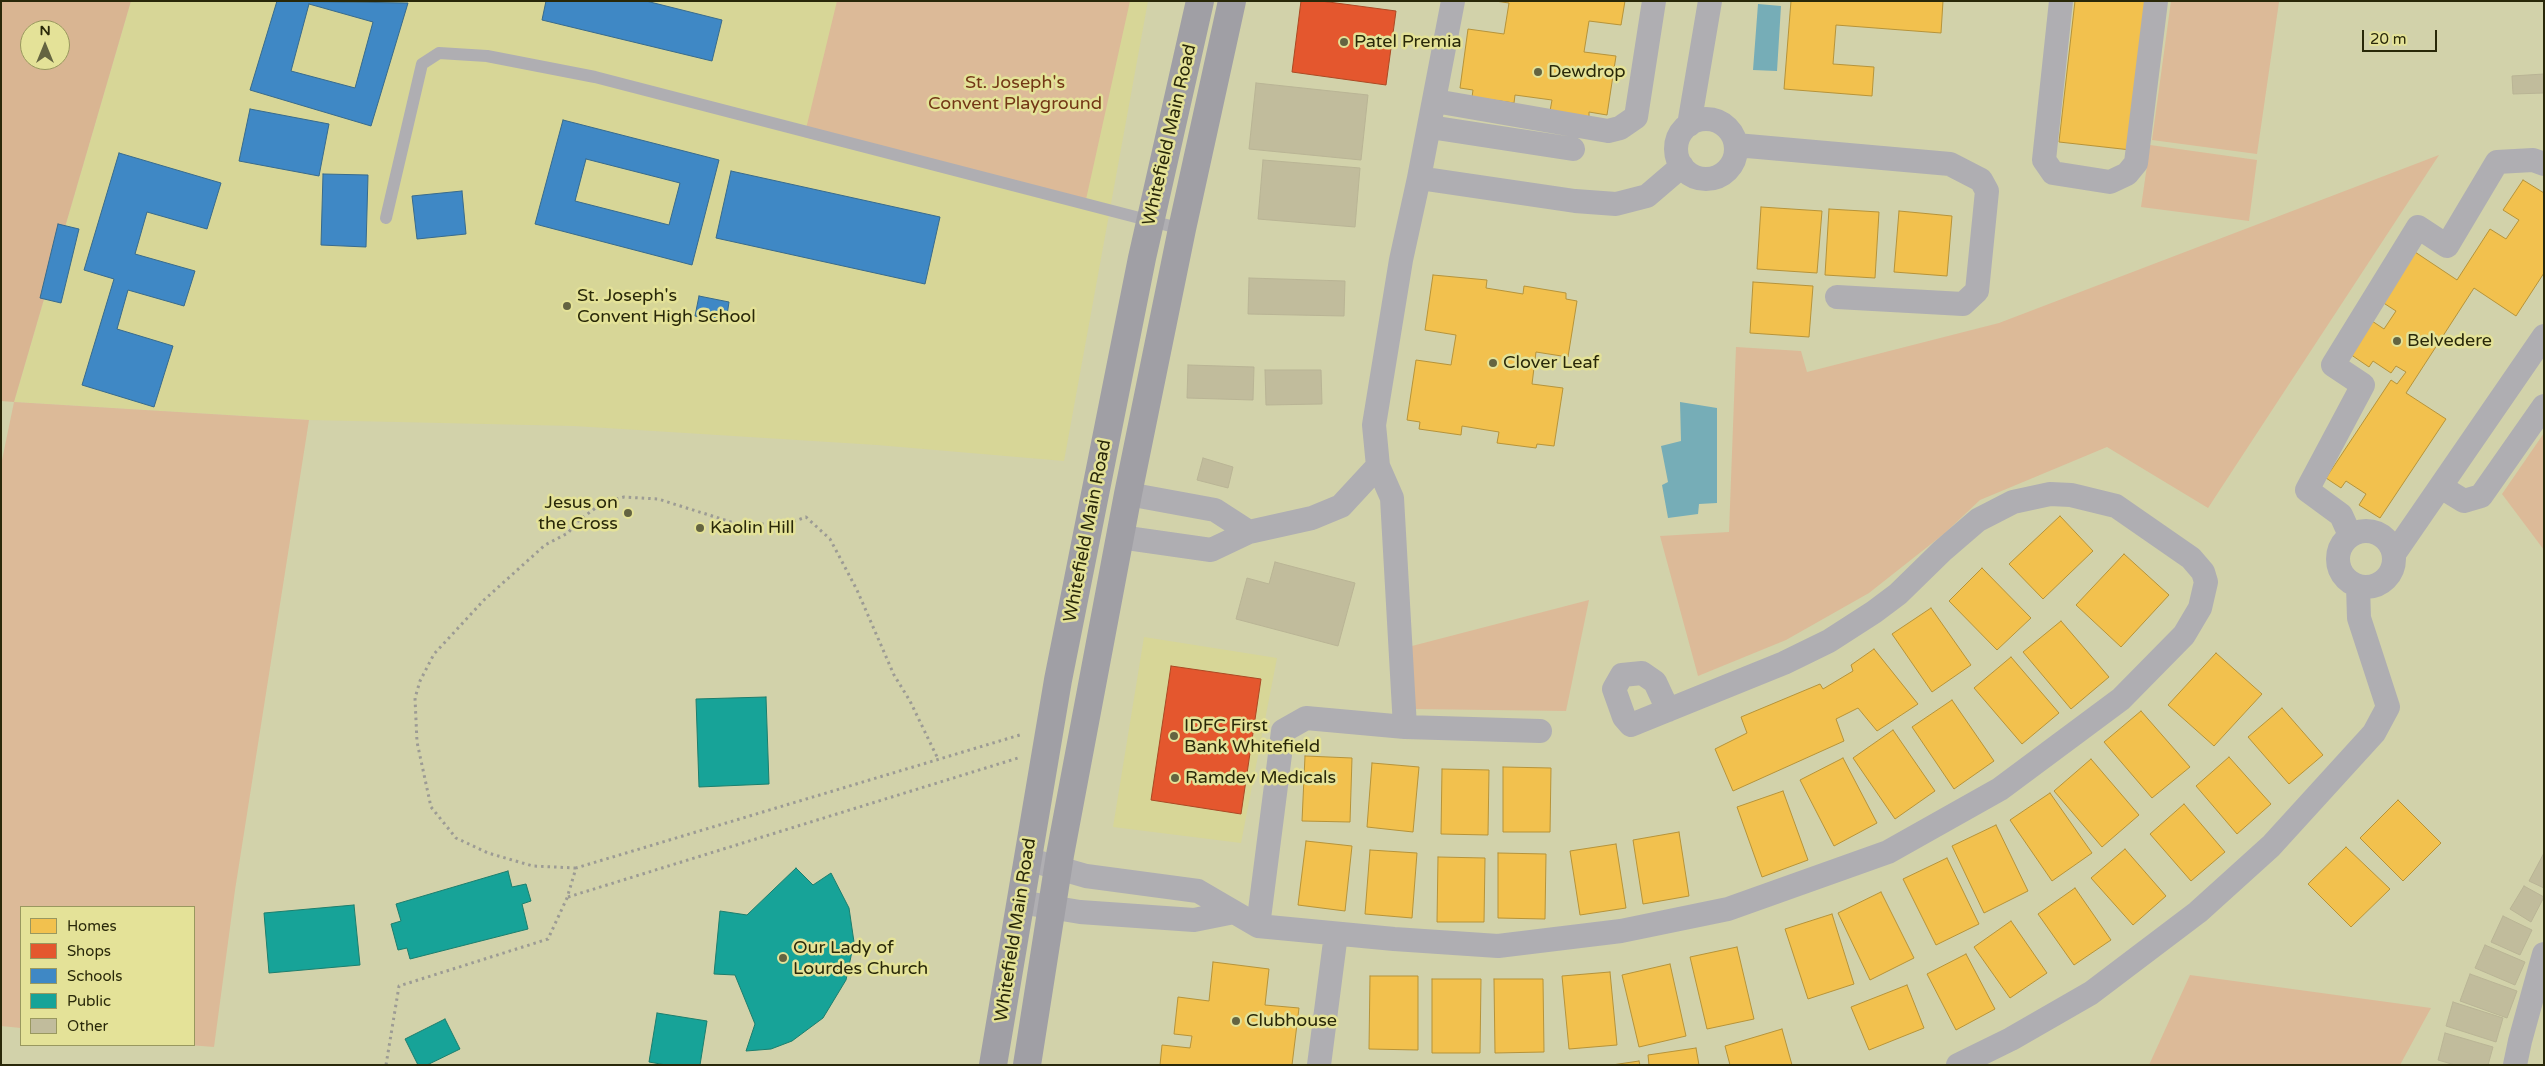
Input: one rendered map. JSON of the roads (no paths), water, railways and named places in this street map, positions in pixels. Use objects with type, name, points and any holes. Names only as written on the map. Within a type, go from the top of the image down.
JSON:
[{"type":"main road","name":"Whitefield Main Road","points":[[993,1065],[1049,738],[1150,220],[1200,1]]},
{"type":"main road","name":"Whitefield Main Road","points":[[1027,1065],[1060,868],[1060,855],[1128,494],[1182,229],[1232,1]]},
{"type":"street","points":[[1405,728],[1392,498],[1378,466],[1374,425],[1401,260],[1430,127],[1453,1]]},
{"type":"street","points":[[1435,102],[1608,131],[1620,128],[1636,117],[1654,1]]},
{"type":"street","points":[[1689,125],[1710,1]]},
{"type":"street","points":[[2061,1],[2044,160],[2053,173],[2110,182],[2127,174],[2136,163],[2156,1]]},
{"type":"street","points":[[1700,120],[1719,122],[1727,127],[1736,144],[1732,164],[1717,177],[1708,179],[1698,177],[1689,173],[1682,166],[1676,148],[1678,138],[1689,125],[1700,120]]},
{"type":"street","points":[[1430,127],[1573,149]]},
{"type":"street","points":[[1736,144],[1950,164],[1981,180],[1987,191],[1977,291],[1963,304],[1837,297]]},
{"type":"street","points":[[2350,535],[2341,516],[2307,490],[2363,385],[2333,365],[2418,227],[2446,246],[2497,162],[2534,160],[2544,164]]},
{"type":"street","points":[[1419,178],[1576,201],[1616,204],[1647,196],[1682,166]]},
{"type":"street","points":[[2394,554],[2385,537],[2367,530],[2350,535],[2339,550],[2339,568],[2343,576],[2358,586],[2368,587],[2385,580],[2392,572],[2394,554],[2544,336]]},
{"type":"street","points":[[2441,487],[2464,501],[2481,496],[2544,406]]},
{"type":"street","points":[[1120,537],[1211,550],[1249,532],[1312,518],[1341,506],[1378,466]]},
{"type":"street","points":[[1128,494],[1215,510],[1249,532]]},
{"type":"street","points":[[1027,859],[1086,876],[1198,891],[1258,926],[1498,946],[1621,931],[1728,908],[1888,852],[2000,789],[2121,700],[2184,635],[2200,608],[2206,582],[2203,572],[2192,558],[2116,506],[2071,495],[2050,494],[2013,502],[1978,520],[1942,551],[1898,594],[1874,612],[1829,640],[1784,663],[1668,710]]},
{"type":"street","points":[[1958,1065],[2011,1039],[2090,994],[2198,912],[2271,846],[2374,733],[2388,707],[2359,618],[2358,586]]},
{"type":"street","points":[[1258,926],[1284,731],[1306,718],[1405,728],[1540,731]]},
{"type":"street","points":[[1020,902],[1080,912],[1194,920],[1234,912]]},
{"type":"street","points":[[1319,1065],[1336,934]]},
{"type":"street","points":[[2515,1065],[2536,1012],[2544,954]]},
{"type":"lane","points":[[386,218],[422,64],[440,52],[487,56],[595,77],[1182,229]]},
{"type":"water","points":[[1758,4],[1781,6],[1777,71],[1753,70]]},
{"type":"water","points":[[1680,402],[1717,408],[1717,503],[1699,504],[1698,514],[1668,518],[1662,485],[1668,482],[1661,446],[1681,441]]},
{"type":"place","name":"Patel Premia","points":[[1344,42]]},
{"type":"place","name":"Dewdrop","points":[[1538,72]]},
{"type":"place","name":"St. Joseph's Convent High School","points":[[567,306]]},
{"type":"place","name":"Belvedere","points":[[2397,341]]},
{"type":"place","name":"Clover Leaf","points":[[1493,363]]},
{"type":"place","name":"Jesus on the Cross","points":[[628,513]]},
{"type":"place","name":"Kaolin Hill","points":[[700,528]]},
{"type":"place","name":"IDFC First Bank Whitefield","points":[[1174,736]]},
{"type":"place","name":"Ramdev Medicals","points":[[1175,778]]},
{"type":"place","name":"Our Lady of Lourdes Church","points":[[783,958]]},
{"type":"place","name":"Clubhouse","points":[[1236,1021]]},
{"type":"park label","name":"St. Joseph's Convent Playground","points":[[1015,94]]}]
